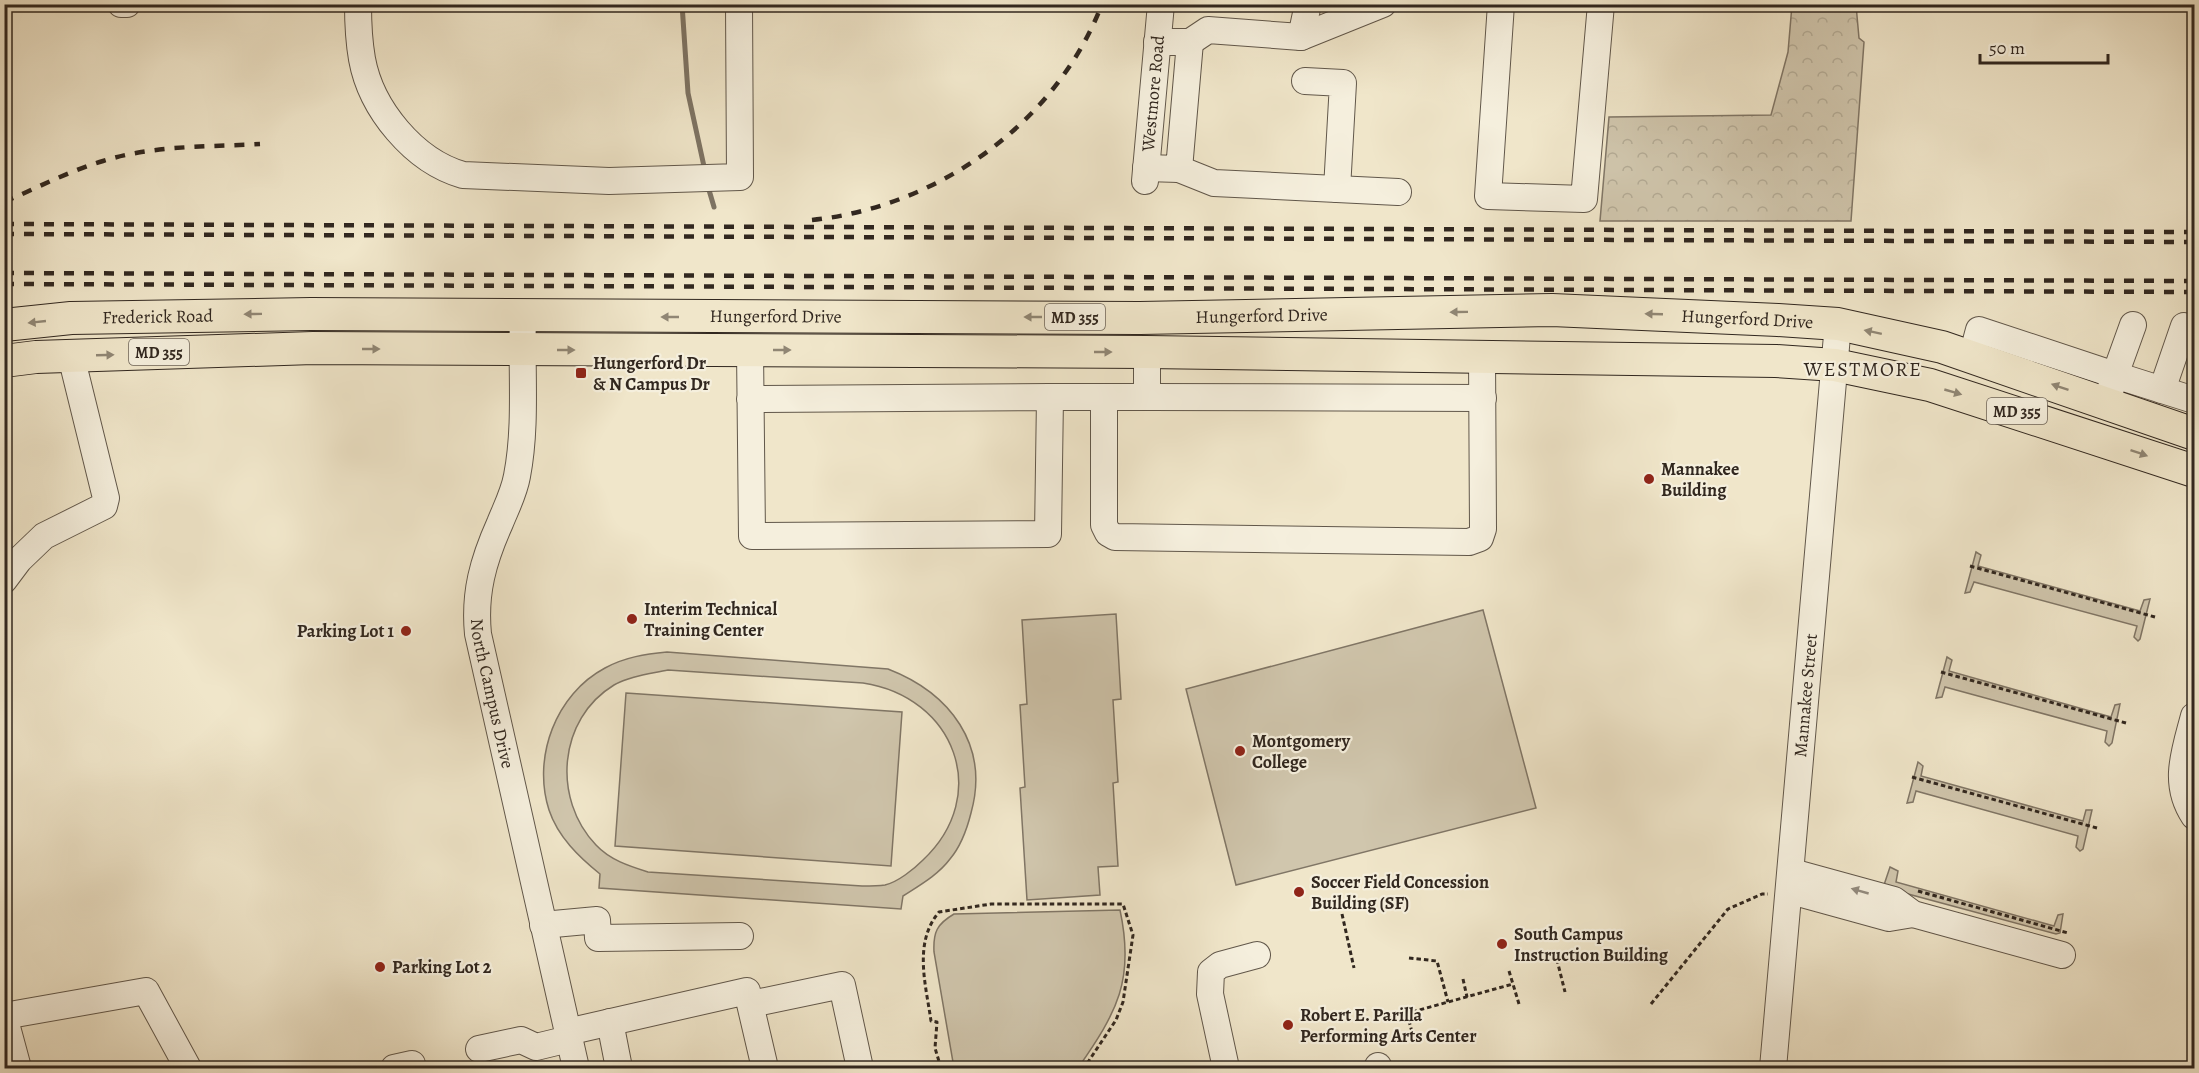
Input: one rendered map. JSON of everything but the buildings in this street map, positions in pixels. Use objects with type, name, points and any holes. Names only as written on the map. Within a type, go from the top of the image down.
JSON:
[{"type":"main road","name":"Hungerford Drive","points":[[311,314],[1147,317],[1552,310],[1838,324],[2111,389],[2194,434]]},
{"type":"main road","name":"Frederick Road","points":[[4,325],[71,318],[311,314]]},
{"type":"main road","points":[[1147,317],[1147,352]]},
{"type":"main road","name":"Hungerford Drive","points":[[313,348],[1147,352],[1776,361],[1835,365],[1908,380],[1971,397],[2194,471]]},
{"type":"main road","name":"Frederick Road","points":[[4,361],[71,356],[313,348]]},
{"type":"street","points":[[121,4],[127,4]]},
{"type":"street","points":[[358,4],[362,60],[376,101],[397,130],[419,151],[453,172],[463,175],[609,181],[740,177],[739,4]]},
{"type":"street","name":"Westmore Road","points":[[1161,4],[1145,174],[1179,169]]},
{"type":"street","points":[[1301,37],[1308,4]]},
{"type":"street","points":[[1157,42],[1190,42],[1208,30],[1301,37],[1383,4]]},
{"type":"street","points":[[1501,4],[1488,196],[1584,200],[1601,4]]},
{"type":"street","points":[[1190,42],[1179,169],[1214,183],[1398,192]]},
{"type":"street","points":[[1305,81],[1343,83],[1337,189]]},
{"type":"street","name":"North Campus Drive","points":[[523,316],[522,444],[517,479],[478,581],[476,608],[478,634],[576,1068]]},
{"type":"street","name":"Mannakee Street","points":[[1773,1068],[1784,886],[1838,324]]},
{"type":"street","points":[[2133,325],[2111,389],[2162,390],[2194,400]]},
{"type":"street","points":[[2162,390],[2184,326]]},
{"type":"street","points":[[750,350],[752,536],[1048,534],[1050,397]]},
{"type":"street","points":[[1147,352],[1147,396]]},
{"type":"street","points":[[4,580],[19,560],[44,537],[104,506],[106,498],[71,356]]},
{"type":"street","points":[[1104,397],[1104,525],[1108,533],[1115,537],[1469,542],[1480,538],[1483,529],[1482,356]]},
{"type":"street","points":[[750,399],[1147,396],[1483,398]]},
{"type":"street","points":[[2194,716],[2180,770],[2182,790],[2194,816]]},
{"type":"street","points":[[1784,886],[1915,902],[2065,944]]},
{"type":"street","points":[[543,925],[597,920],[598,938],[740,936]]},
{"type":"street","points":[[1226,1068],[1210,994],[1211,972],[1220,964],[1257,955]]},
{"type":"street","points":[[751,1004],[842,985],[860,1068]]},
{"type":"street","points":[[18,1068],[4,1016],[146,991],[188,1068]]},
{"type":"street","points":[[479,1049],[521,1040],[536,1047],[610,1022],[747,991],[765,1068]]},
{"type":"street","points":[[610,1022],[619,1068]]},
{"type":"path","points":[[1970,566],[2155,617]]},
{"type":"path","points":[[1941,672],[2126,723]]},
{"type":"path","points":[[1912,777],[2097,828]]},
{"type":"path","points":[[1651,1004],[1728,909],[1784,886]]},
{"type":"path","points":[[1915,902],[2065,944]]},
{"type":"path","points":[[941,1068],[935,1048],[937,1022],[932,1021],[923,958],[925,934],[939,912],[991,904],[1123,904],[1133,935],[1123,1002],[1116,1020],[1084,1068]]},
{"type":"path","points":[[1342,914],[1354,968]]},
{"type":"path","points":[[1555,952],[1565,992]]},
{"type":"path","points":[[1409,958],[1437,961],[1448,1002]]},
{"type":"path","points":[[1509,971],[1519,1004]]},
{"type":"path","points":[[1463,979],[1467,997]]},
{"type":"path","points":[[1390,1017],[1410,1014],[1513,984]]},
{"type":"path","points":[[1410,1014],[1408,1025],[1412,1032]]},
{"type":"green space","points":[[1792,5],[1856,5],[1859,38],[1864,42],[1851,221],[1600,221],[1609,117],[1771,115],[1788,52]]},
{"type":"green space","points":[[1976,552],[1981,555],[1978,566],[2140,611],[2144,600],[2150,599],[2140,639],[2138,641],[2134,637],[2137,626],[1974,582],[1970,592],[1965,593]]},
{"type":"green space","points":[[1483,610],[1536,808],[1236,885],[1186,689]]},
{"type":"green space","points":[[1116,614],[1121,699],[1113,700],[1118,782],[1113,783],[1118,866],[1098,867],[1100,895],[1027,900],[1020,788],[1025,787],[1020,705],[1027,704],[1022,620]]},
{"type":"green space","points":[[667,652],[888,669],[930,692],[947,707],[960,724],[975,765],[975,788],[971,813],[968,825],[954,854],[934,875],[903,896],[901,909],[599,888],[600,874],[570,846],[549,810],[545,790],[546,749],[561,710],[588,679],[620,661]],"holes":[[[668,670],[863,683],[895,692],[921,707],[941,728],[953,752],[959,779],[956,807],[944,834],[919,864],[895,881],[885,885],[862,886],[648,872],[607,855],[596,845],[582,826],[572,805],[568,783],[568,760],[572,738],[581,718],[595,700],[620,682]]]},
{"type":"green space","points":[[1947,657],[1952,660],[1949,671],[2111,717],[2115,705],[2120,704],[2112,743],[2109,746],[2105,742],[2107,731],[1945,687],[1942,697],[1936,698]]},
{"type":"green space","points":[[626,693],[902,712],[891,866],[615,846]]},
{"type":"green space","points":[[1918,762],[1923,766],[1921,776],[2083,821],[2086,810],[2092,810],[2083,849],[2080,851],[2076,847],[2078,836],[1916,791],[1913,802],[1907,803]]},
{"type":"green space","points":[[1890,867],[1898,871],[1896,882],[2054,926],[2058,915],[2063,914],[2060,933],[2056,934],[1886,888],[1884,885]]},
{"type":"green space","points":[[1120,910],[1124,935],[1124,976],[1112,1012],[1103,1030],[1078,1068],[954,1068],[934,952],[935,934],[944,921],[954,914]]},
{"type":"waterway","points":[[682,4],[688,93],[705,171]]},
{"type":"waterway","points":[[709,190],[714,207]]},
{"type":"railway","points":[[812,220],[858,212],[904,198],[947,178],[987,152],[1023,122],[1055,87],[1081,47],[1102,4]]},
{"type":"railway","points":[[4,202],[78,170],[122,156],[181,148],[260,144]]},
{"type":"railway","points":[[4,224],[2194,232]]},
{"type":"railway","points":[[4,234],[2194,242]]},
{"type":"railway","points":[[4,273],[2194,281]]},
{"type":"railway","points":[[4,284],[2194,292]]},
{"type":"place","name":"Hungerford Dr & N Campus Dr","points":[[581,373]]},
{"type":"place","name":"Mannakee Building","points":[[1649,479]]},
{"type":"place","name":"Interim Technical Training Center","points":[[632,619]]},
{"type":"place","name":"Parking Lot 1","points":[[406,631]]},
{"type":"place","name":"Montgomery College","points":[[1240,751]]},
{"type":"place","name":"Soccer Field Concession Building (SF)","points":[[1299,892]]},
{"type":"place","name":"South Campus Instruction Building","points":[[1502,944]]},
{"type":"place","name":"Parking Lot 2","points":[[380,967]]},
{"type":"place","name":"Robert E. Parilla Performing Arts Center","points":[[1288,1025]]},
{"type":"district","name":"WESTMORE","points":[[1863,369]]}]
